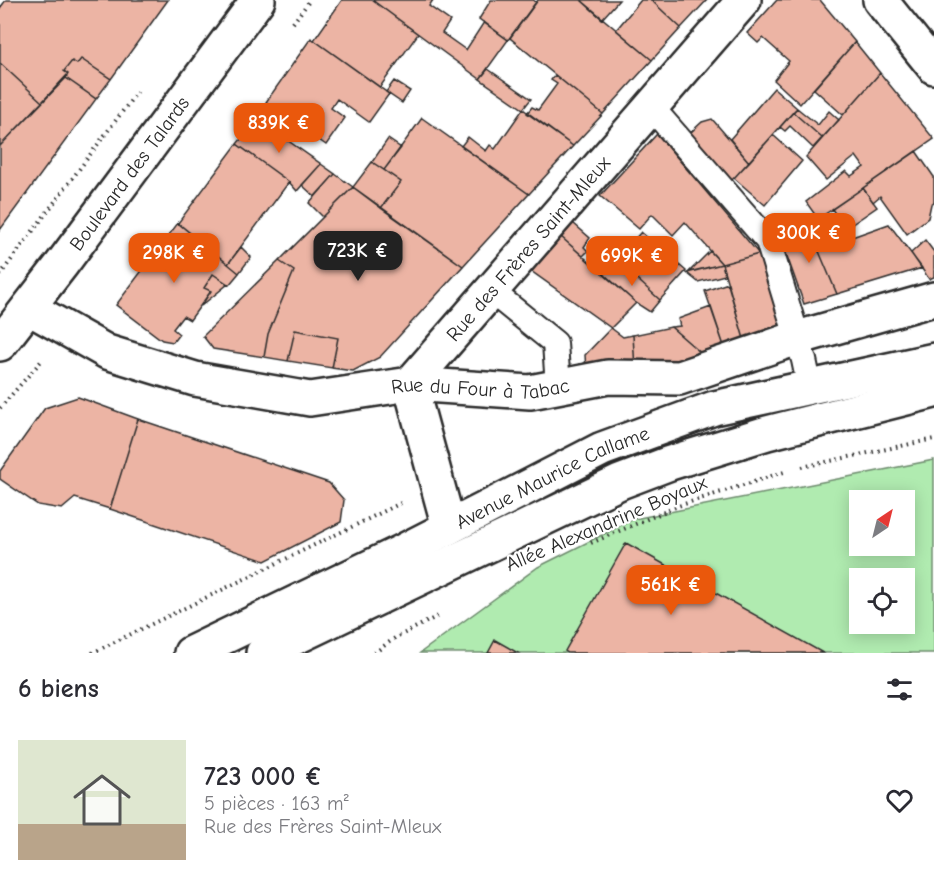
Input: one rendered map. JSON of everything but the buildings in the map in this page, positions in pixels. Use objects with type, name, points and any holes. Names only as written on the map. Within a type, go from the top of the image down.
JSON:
[{"type":"street","name":"Boulevard des Talards","points":[[0,344],[258,0]]},
{"type":"street","name":"Rue des Frères Saint-Mleux","points":[[410,384],[744,0]]},
{"type":"street","points":[[880,0],[934,67]]},
{"type":"street","name":"Rue du Four à Tabac","points":[[29,308],[107,352],[195,379],[310,399],[410,384],[530,392],[608,377],[679,378],[797,338],[934,299]]},
{"type":"street","name":"Avenue Maurice Callame","points":[[191,653],[449,527],[602,449],[714,408],[934,360]]},
{"type":"street","points":[[410,384],[449,527]]},
{"type":"street","name":"Avenue Maurice Callame","points":[[263,653],[620,482],[669,463],[766,433],[934,391]]},
{"type":"lane","points":[[652,108],[768,241],[808,374],[810,388]]},
{"type":"lane","points":[[491,291],[555,343],[558,387]]},
{"type":"path","points":[[0,275],[141,86]]},
{"type":"path","points":[[800,468],[934,439]]},
{"type":"path","name":"Allée Alexandrine Boyaux","points":[[581,547],[678,506],[789,470]]},
{"type":"path","points":[[374,653],[395,638],[440,615]]},
{"type":"green space","points":[[934,460],[934,653],[420,653],[538,567],[634,519]]}]
